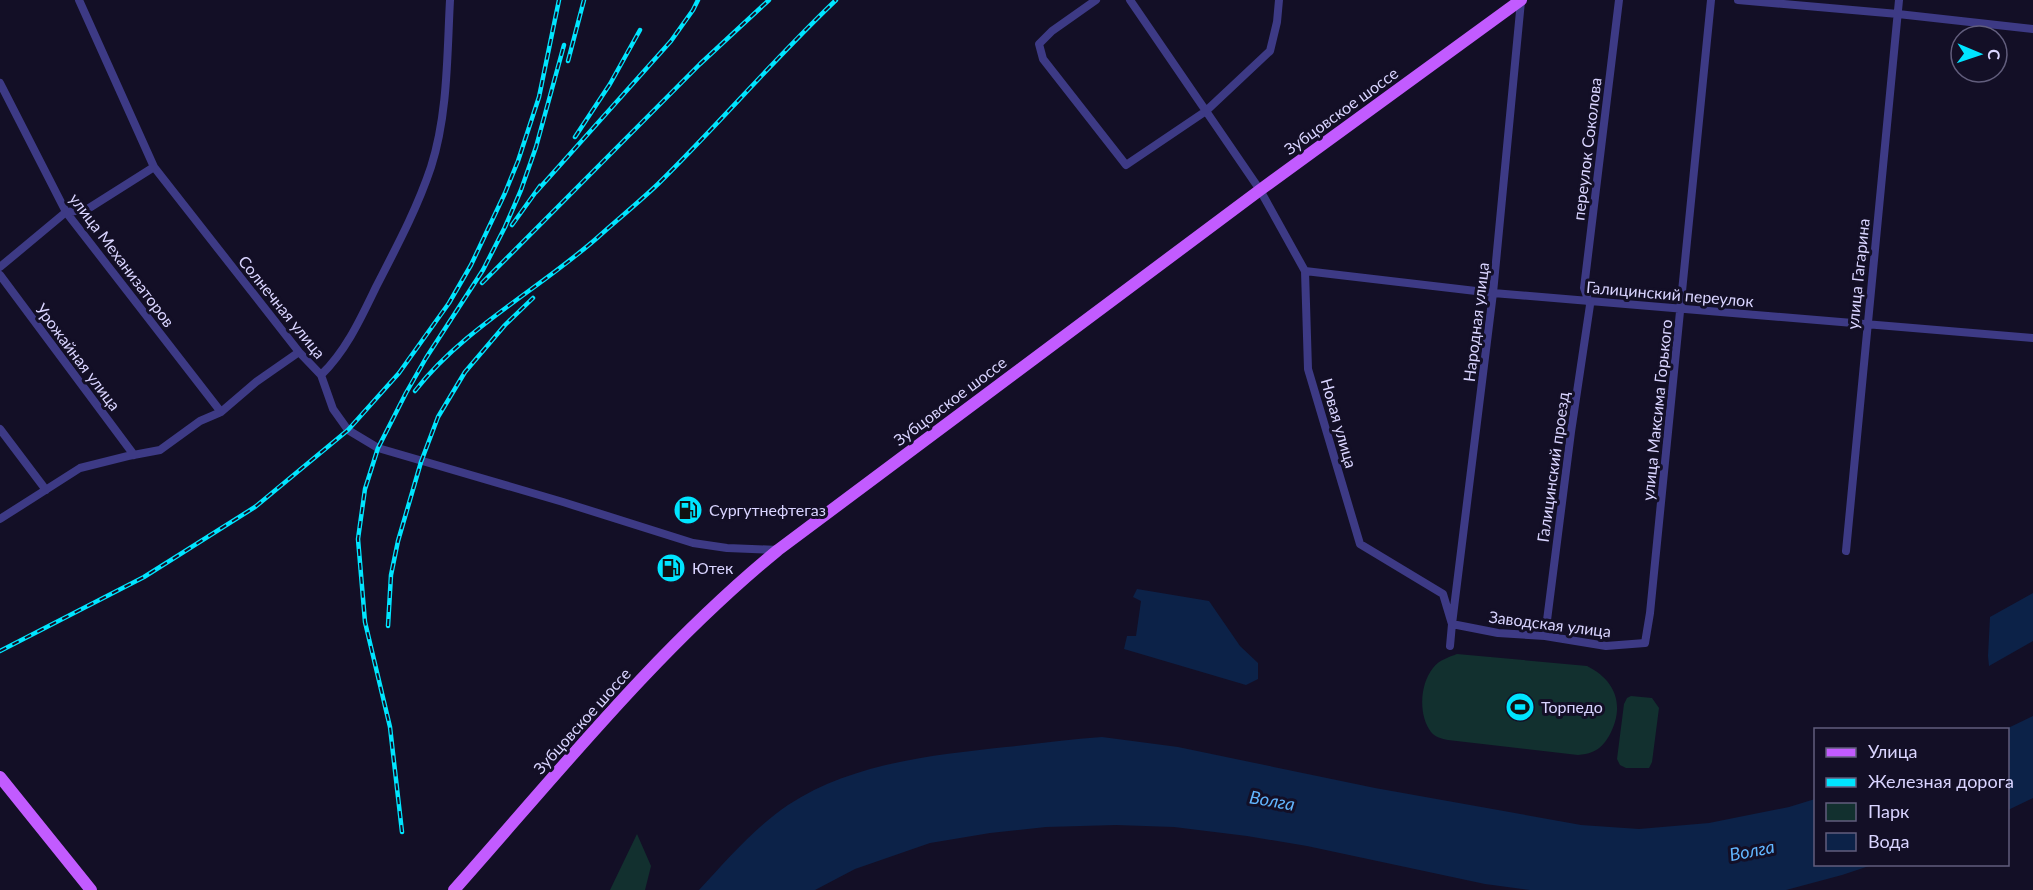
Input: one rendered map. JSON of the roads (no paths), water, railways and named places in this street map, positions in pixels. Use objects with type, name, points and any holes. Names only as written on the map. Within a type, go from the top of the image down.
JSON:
[{"type":"main road","name":"Зубцовское шоссе","points":[[454,890],[653,665],[734,587],[778,550],[1260,190],[1521,1]]},
{"type":"main road","points":[[0,777],[91,890]]},
{"type":"street","name":"Солнечная улица","points":[[79,0],[154,167],[299,352],[321,375],[333,409],[348,429],[378,448],[693,543],[728,548],[778,550]]},
{"type":"street","points":[[321,375],[342,351],[369,301],[404,233],[431,166],[440,133],[444,100],[450,0]]},
{"type":"street","points":[[1096,0],[1052,31],[1039,44],[1043,59],[1126,165],[1206,111],[1270,51],[1277,22],[1279,0]]},
{"type":"street","name":"Новая улица","points":[[1130,0],[1260,190],[1305,271],[1308,369],[1360,544],[1443,594],[1452,624]]},
{"type":"street","name":"переулок Соколова","points":[[1589,301],[1584,288],[1619,0]]},
{"type":"street","name":"улица Максима Горького","points":[[1645,643],[1650,613],[1711,0]]},
{"type":"street","points":[[1738,0],[1898,14],[2033,30]]},
{"type":"street","name":"улица Гагарина","points":[[1846,551],[1899,0]]},
{"type":"street","name":"Народная улица","points":[[1450,646],[1493,293],[1521,1]]},
{"type":"street","name":"улица Механизаторов","points":[[0,83],[3,95],[66,212],[221,412]]},
{"type":"street","points":[[0,267],[66,212],[86,210],[154,167]]},
{"type":"street","name":"Галицинский переулок","points":[[1305,271],[1493,293],[1867,326],[2033,338]]},
{"type":"street","name":"Урожайная улица","points":[[0,275],[134,455]]},
{"type":"street","name":"Галицинский проезд","points":[[1545,636],[1589,301]]},
{"type":"street","points":[[0,519],[80,468],[160,450],[200,421],[221,412],[256,382],[299,352]]},
{"type":"street","points":[[0,429],[46,490]]},
{"type":"street","name":"Заводская улица","points":[[1452,624],[1497,633],[1545,636],[1606,646],[1645,643]]},
{"type":"water","points":[[1137,589],[1209,601],[1240,646],[1258,663],[1258,679],[1246,685],[1124,649],[1127,636],[1136,636],[1141,601],[1133,597]]},
{"type":"water","points":[[2033,593],[2033,641],[1989,666],[1990,617]]},
{"type":"water","points":[[2033,716],[2033,798],[2009,810],[2009,728]]},
{"type":"water","name":"Волга","points":[[1102,737],[1178,747],[1375,788],[1581,825],[1639,829],[1709,823],[1789,807],[1814,799],[1814,866],[1869,866],[1786,890],[1530,890],[1485,884],[1307,846],[1247,836],[1174,827],[1116,825],[1046,827],[930,843],[855,869],[815,890],[699,890],[741,845],[776,814],[813,791],[839,779],[866,770],[922,758]]},
{"type":"railway","points":[[0,651],[144,577],[255,507],[348,430],[399,373],[449,303],[471,265],[505,193],[539,97],[559,0]]},
{"type":"railway","points":[[568,61],[584,0]]},
{"type":"railway","points":[[536,192],[671,41],[698,0]]},
{"type":"railway","points":[[482,283],[700,64],[769,0]]},
{"type":"railway","points":[[415,391],[434,369],[478,329],[574,257],[650,191],[836,0]]},
{"type":"railway","points":[[575,137],[610,84],[640,30]]},
{"type":"railway","points":[[402,832],[390,727],[365,622],[358,539],[365,489],[378,448],[406,393],[483,270],[505,227],[536,147],[564,45]]},
{"type":"railway","points":[[512,225],[540,186]]},
{"type":"railway","points":[[388,626],[391,575],[398,541],[421,462],[438,417],[465,372],[505,325],[533,298]]},
{"type":"place","name":"Сургутнефтегаз","points":[[688,510]]},
{"type":"place","name":"Ютек","points":[[671,568]]},
{"type":"place","name":"Торпедо","points":[[1520,707]]}]
